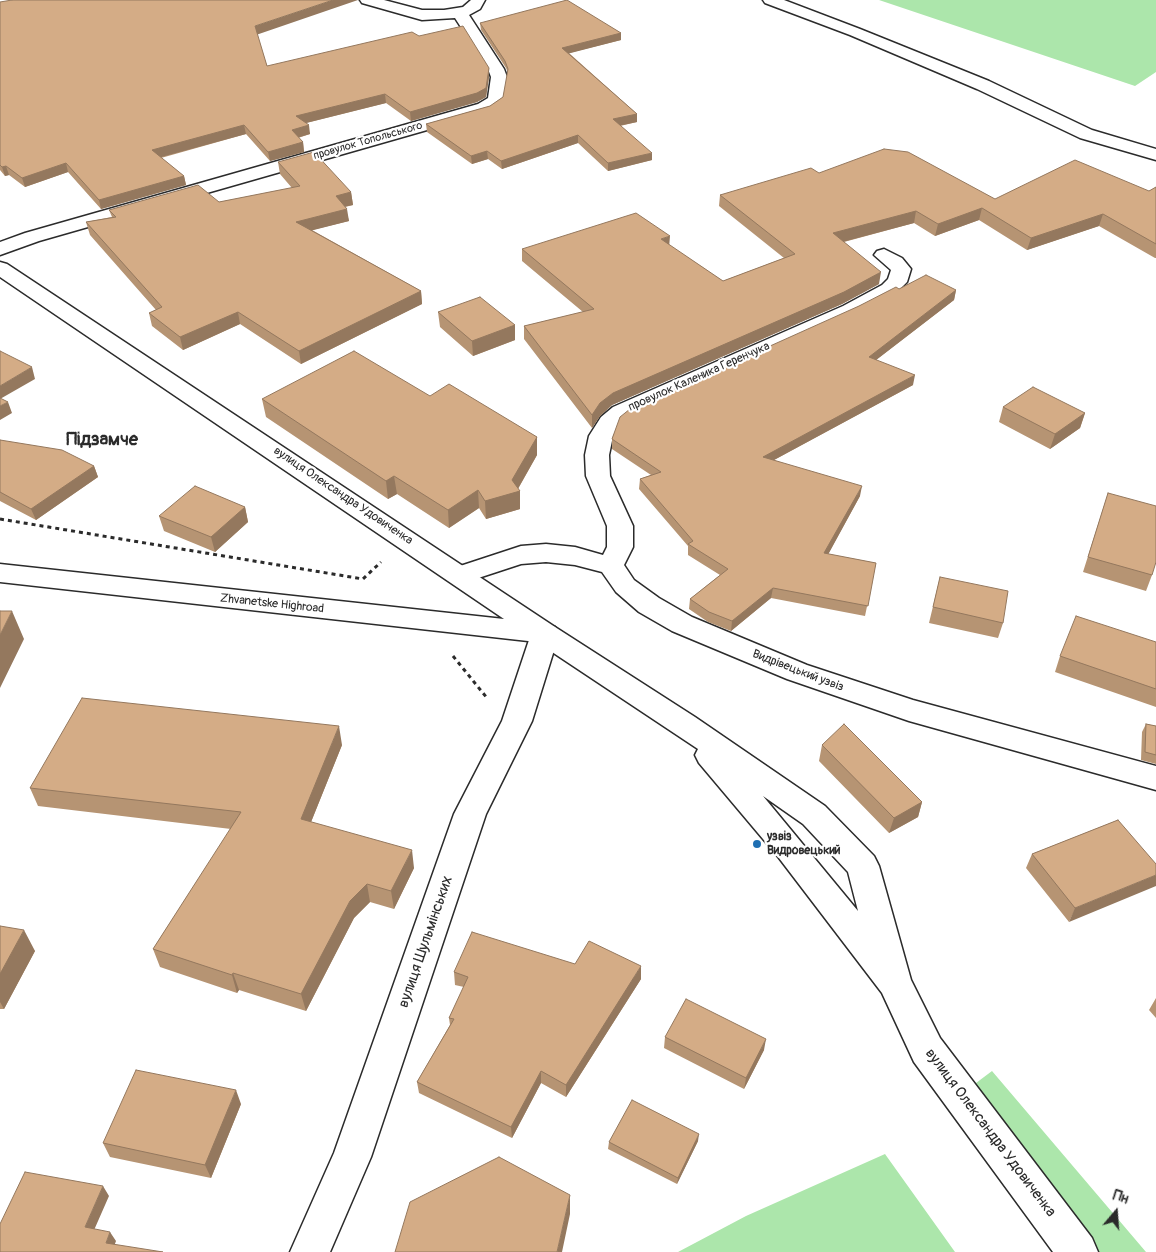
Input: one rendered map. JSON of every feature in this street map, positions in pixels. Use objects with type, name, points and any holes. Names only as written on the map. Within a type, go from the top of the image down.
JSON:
[{"type":"street","points":[[367,0],[422,15],[460,13],[475,6],[478,0]]},
{"type":"street","points":[[770,0],[855,32],[983,85],[1086,134],[1156,155]]},
{"type":"street","name":"провулок Топольського","points":[[0,249],[32,237],[484,108],[496,100],[499,77],[460,13]]},
{"type":"street","name":"провулок Каленика Геренчука","points":[[611,566],[620,547],[620,526],[598,476],[597,455],[601,436],[609,422],[629,408],[850,310],[888,288],[897,282],[900,276],[900,269],[895,262],[884,255]]},
{"type":"street","name":"вулиця Олександра Удовиченка","points":[[0,268],[460,575],[545,634],[685,725],[814,815],[863,866],[894,982],[927,1050],[1078,1252]]},
{"type":"street","points":[[460,575],[502,560],[530,554],[575,556],[611,566]]},
{"type":"street","name":"Видрівецький узвіз","points":[[611,566],[625,586],[649,605],[682,624],[796,672],[908,710],[1156,778]]},
{"type":"street","name":"Zhvanetske Highroad","points":[[0,573],[545,634]]},
{"type":"street","name":"вулиця Шульмінських","points":[[310,1252],[352,1157],[470,814],[517,721],[545,634]]},
{"type":"street","name":"вулиця Олександра Удовиченка","points":[[685,725],[790,849],[894,982]]},
{"type":"path","points":[[0,519],[363,579]]},
{"type":"path","points":[[354,613],[363,579],[386,556]]},
{"type":"path","points":[[449,651],[492,704]]},
{"type":"green space","points":[[879,0],[1156,0],[1156,72],[1135,86]]},
{"type":"green space","points":[[992,1071],[1146,1252],[1089,1252],[960,1095]]},
{"type":"green space","points":[[885,1154],[955,1252],[678,1252],[746,1216]]},
{"type":"building","points":[[12,0],[333,0],[255,26],[267,66],[412,32],[419,36],[463,26],[489,68],[486,88],[477,93],[410,112],[385,94],[296,116],[309,125],[292,130],[303,142],[268,152],[244,125],[152,150],[184,176],[99,200],[66,163],[22,178],[6,166],[2,167],[0,165],[0,2]]},
{"type":"building","points":[[567,0],[621,33],[562,48],[637,114],[613,119],[652,153],[608,163],[578,135],[501,161],[487,151],[471,156],[426,124],[490,106],[503,97],[508,69],[505,61],[480,23]]},
{"type":"building","points":[[884,149],[908,152],[995,199],[1075,160],[1149,191],[1156,187],[1156,244],[1103,214],[1031,238],[982,208],[938,224],[916,211],[833,233],[881,272],[844,292],[613,393],[600,403],[592,415],[524,326],[594,309],[522,249],[636,213],[670,236],[661,239],[723,281],[795,254],[720,195],[811,168],[819,173]]},
{"type":"building","points":[[314,152],[351,192],[336,196],[347,209],[296,222],[421,291],[299,351],[238,312],[180,337],[149,313],[162,307],[86,222],[116,217],[109,210],[198,185],[219,202],[300,186],[278,162]]},
{"type":"building","points":[[926,275],[956,290],[869,357],[915,375],[763,457],[862,486],[824,553],[876,563],[868,606],[773,588],[732,621],[709,612],[690,599],[728,569],[688,544],[693,541],[640,479],[661,472],[612,439],[620,417],[630,409],[859,306],[896,287],[899,289]]},
{"type":"building","points":[[480,297],[515,325],[472,341],[438,312]]},
{"type":"building","points":[[0,351],[32,367],[0,386]]},
{"type":"building","points":[[354,351],[430,396],[449,384],[537,437],[512,480],[520,491],[485,501],[478,490],[448,510],[394,476],[386,481],[262,399]]},
{"type":"building","points":[[1033,387],[1085,413],[1055,434],[1003,407]]},
{"type":"building","points":[[0,398],[8,402],[0,406]]},
{"type":"building","points":[[0,440],[62,450],[94,466],[31,509],[0,492]]},
{"type":"building","points":[[195,486],[245,507],[211,537],[159,516]]},
{"type":"building","points":[[1108,493],[1156,506],[1156,562],[1152,575],[1088,557]]},
{"type":"building","points":[[940,577],[1008,591],[1003,623],[933,607]]},
{"type":"building","points":[[0,611],[12,611],[0,635]]},
{"type":"building","points":[[1076,616],[1156,642],[1156,689],[1060,656]]},
{"type":"building","points":[[82,698],[339,726],[301,819],[412,850],[391,891],[367,884],[350,901],[301,994],[233,973],[232,975],[153,949],[241,812],[30,788]]},
{"type":"building","points":[[844,724],[922,802],[894,818],[822,745]]},
{"type":"building","points":[[1146,724],[1156,726],[1156,755],[1145,752]]},
{"type":"building","points":[[1118,820],[1156,864],[1156,875],[1075,908],[1032,854]]},
{"type":"building","points":[[0,926],[24,930],[0,974]]},
{"type":"building","points":[[472,932],[575,964],[589,941],[641,966],[566,1085],[541,1071],[511,1127],[417,1082],[454,1019],[449,1018],[468,977],[454,972]]},
{"type":"building","points":[[686,999],[766,1039],[746,1078],[665,1037]]},
{"type":"building","points":[[136,1070],[236,1090],[205,1165],[103,1143]]},
{"type":"building","points":[[632,1100],[699,1134],[678,1178],[609,1142]]},
{"type":"building","points":[[499,1157],[570,1195],[557,1252],[395,1252],[410,1202]]},
{"type":"building","points":[[25,1172],[103,1186],[85,1227],[110,1232],[106,1243],[163,1252],[0,1252],[0,1224]]},
{"type":"place","name":"узвіз Видровецький","points":[[757,844]]},
{"type":"district","name":"Підзамче","points":[[102,440]]}]
